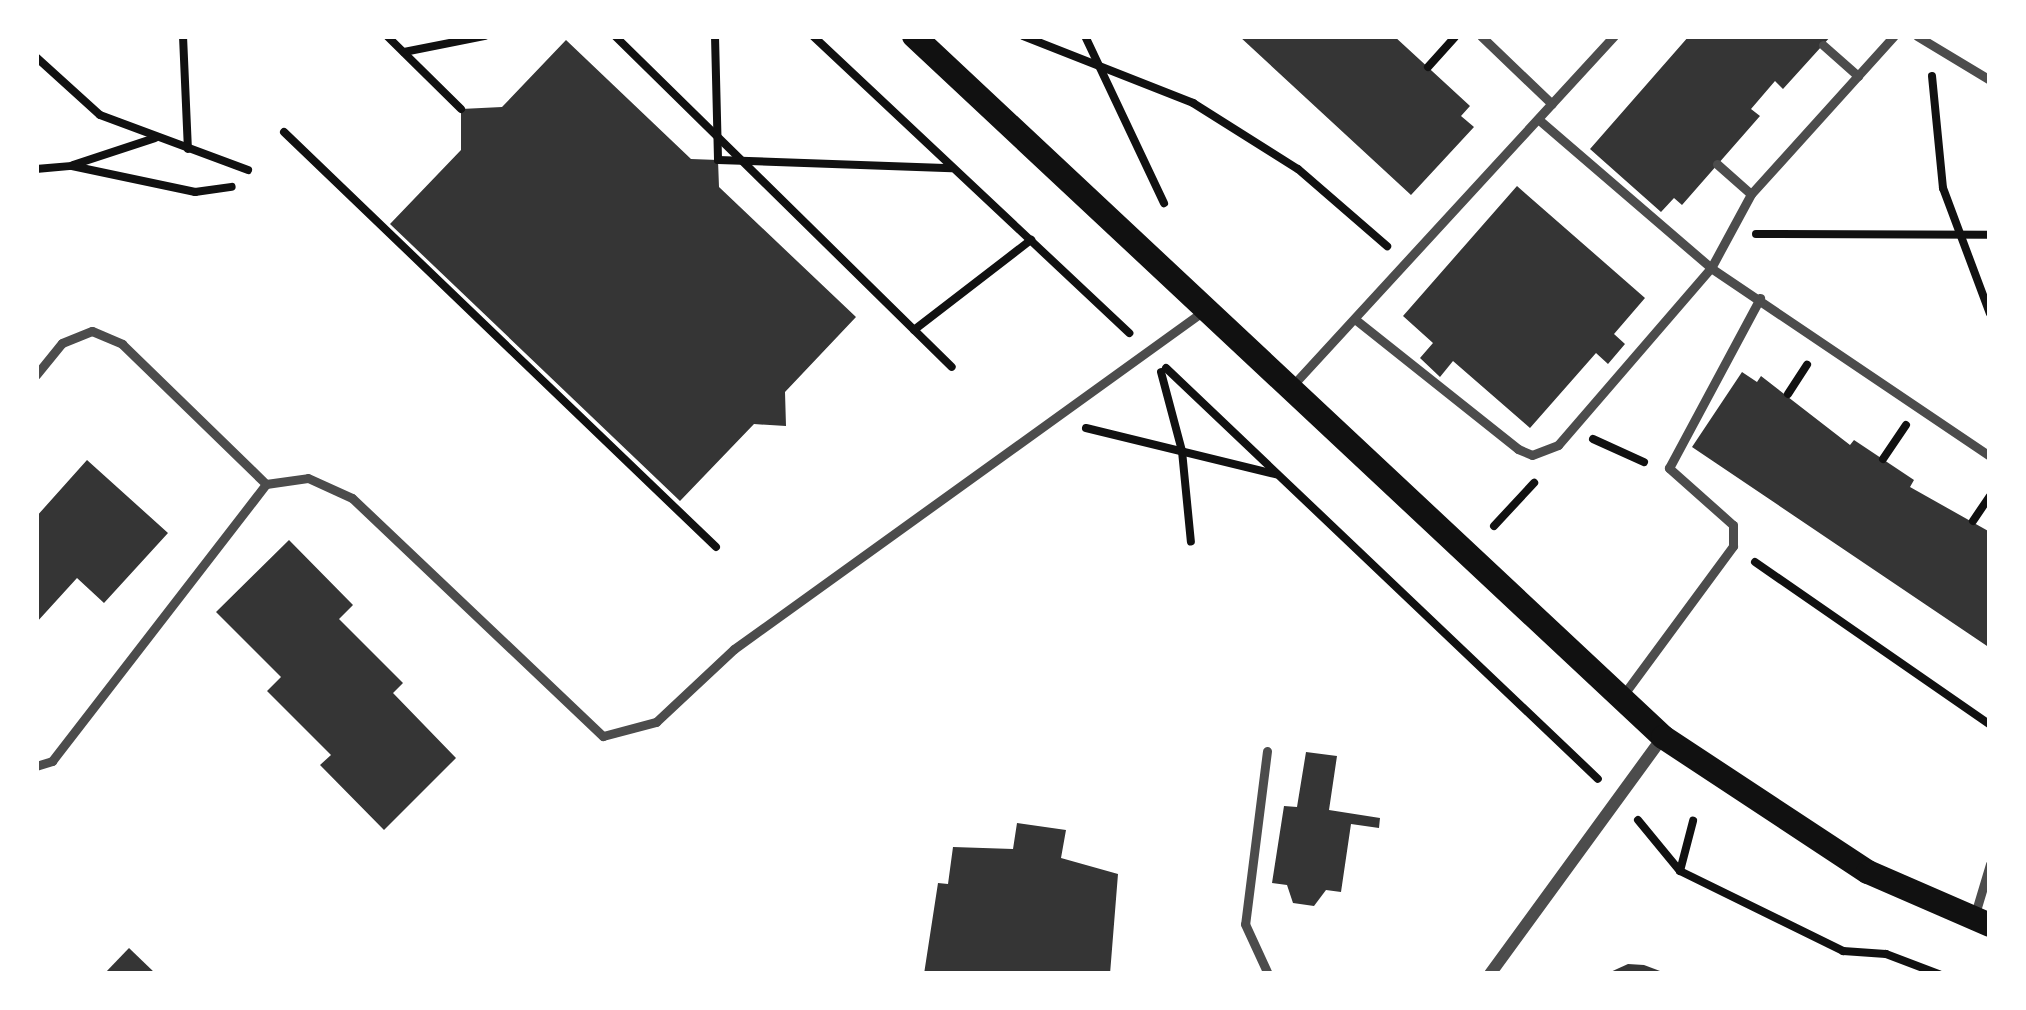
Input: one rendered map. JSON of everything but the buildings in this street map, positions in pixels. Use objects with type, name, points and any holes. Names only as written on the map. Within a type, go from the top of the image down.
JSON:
[{"type":"main road","points":[[914,36],[1663,737],[1868,872],[1982,922]]},
{"type":"street","points":[[1490,974],[1663,737]]},
{"type":"lane","points":[[1481,36],[1552,104]]},
{"type":"lane","points":[[1288,390],[1614,36]]},
{"type":"lane","points":[[1356,320],[1518,449],[1532,454],[1558,445],[1711,268],[1751,194],[1894,36]]},
{"type":"lane","points":[[1917,36],[1990,80]]},
{"type":"lane","points":[[1823,45],[1858,76]]},
{"type":"lane","points":[[1538,119],[1711,268],[1990,456]]},
{"type":"lane","points":[[1718,164],[1751,194]]},
{"type":"lane","points":[[1621,699],[1733,546],[1733,525],[1669,468],[1760,298]]},
{"type":"lane","points":[[36,766],[52,761],[266,484],[308,478],[352,497],[603,736],[656,722],[734,650],[1058,421],[1205,310]]},
{"type":"lane","points":[[36,375],[62,344],[92,331],[122,344],[266,484]]},
{"type":"lane","points":[[1268,751],[1245,924],[1268,974]]},
{"type":"lane","points":[[1982,922],[1990,864]]},
{"type":"path","points":[[183,36],[188,149]]},
{"type":"path","points":[[387,36],[460,109]]},
{"type":"path","points":[[403,52],[485,36]]},
{"type":"path","points":[[615,36],[952,367]]},
{"type":"path","points":[[715,36],[718,160],[739,157],[953,168]]},
{"type":"path","points":[[813,36],[1116,321]]},
{"type":"path","points":[[1023,36],[1098,61],[1193,103],[1298,169],[1408,264]]},
{"type":"path","points":[[1085,36],[1164,203]]},
{"type":"path","points":[[1428,67],[1456,36]]},
{"type":"path","points":[[1931,45],[1943,188],[1990,314]]},
{"type":"path","points":[[36,57],[73,97],[156,138],[248,170]]},
{"type":"path","points":[[284,131],[716,547]]},
{"type":"path","points":[[36,170],[72,166],[156,138]]},
{"type":"path","points":[[72,166],[195,192],[232,187]]},
{"type":"path","points":[[1730,232],[1990,235]]},
{"type":"path","points":[[914,330],[1031,240]]},
{"type":"path","points":[[1191,542],[1182,451],[1156,359],[1618,797],[1680,871],[1843,951],[1886,954],[1939,974]]},
{"type":"path","points":[[1058,421],[1276,475]]},
{"type":"path","points":[[1574,427],[1621,457],[1669,468]]},
{"type":"path","points":[[1494,526],[1536,481]]},
{"type":"path","points":[[1973,521],[1990,496]]},
{"type":"path","points":[[1733,546],[1990,725]]},
{"type":"path","points":[[1680,871],[1693,821]]}]
